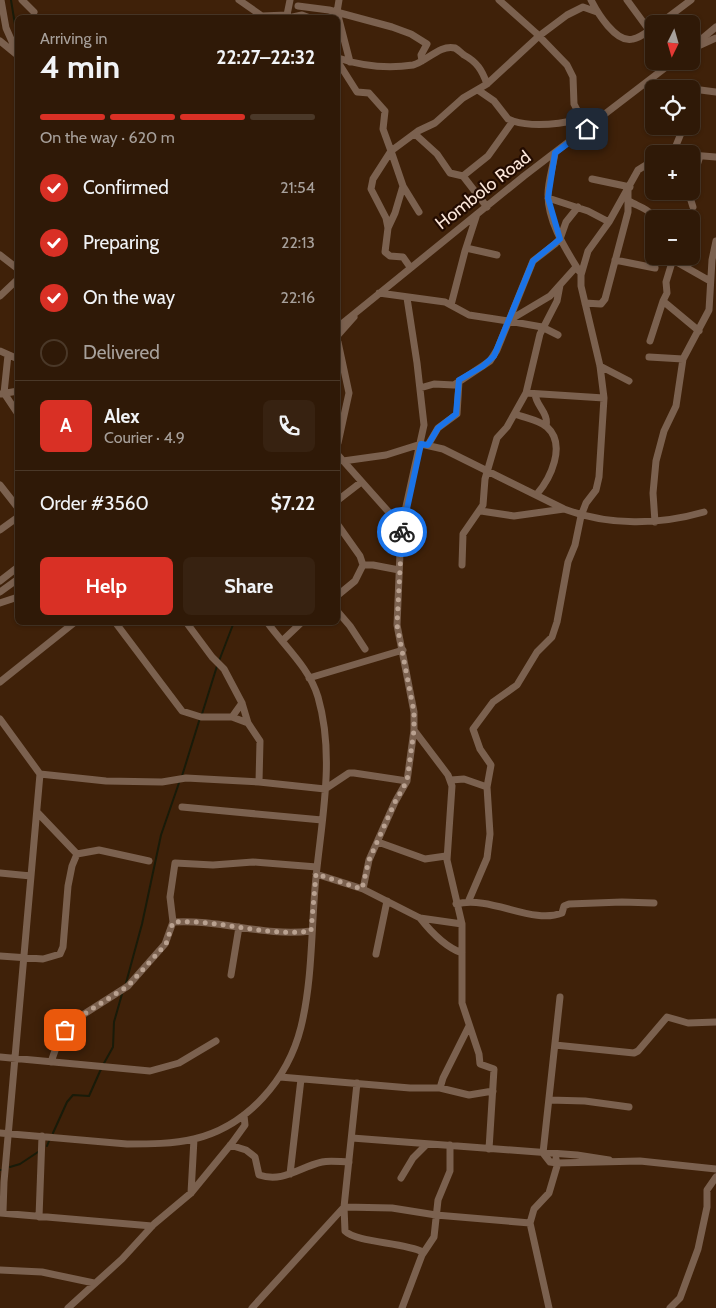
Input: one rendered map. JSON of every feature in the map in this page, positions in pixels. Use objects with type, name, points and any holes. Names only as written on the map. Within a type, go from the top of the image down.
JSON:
[{"type":"street","points":[[1,0],[6,28],[15,49]]},
{"type":"street","points":[[22,0],[34,12]]},
{"type":"street","points":[[239,0],[262,15]]},
{"type":"street","points":[[287,15],[290,0]]},
{"type":"street","points":[[338,0],[338,15]]},
{"type":"street","points":[[591,0],[597,12]]},
{"type":"street","points":[[627,0],[645,21]]},
{"type":"street","points":[[672,15],[691,0]]},
{"type":"street","points":[[498,1],[557,53],[571,73],[574,84],[574,104],[587,129]]},
{"type":"street","points":[[296,3],[337,12],[411,34],[427,45],[421,55],[422,61]]},
{"type":"street","points":[[296,3],[302,15]]},
{"type":"street","points":[[410,267],[404,256],[387,254],[388,228],[386,218],[372,189],[374,179],[391,151],[435,123],[463,98],[487,84],[539,36],[584,3],[597,12],[623,38],[635,39],[645,33]]},
{"type":"street","points":[[340,22],[353,63]]},
{"type":"street","points":[[700,39],[716,27]]},
{"type":"street","points":[[700,43],[716,38]]},
{"type":"street","points":[[0,41],[15,52]]},
{"type":"street","points":[[340,59],[353,63],[404,66],[422,61],[443,50],[456,48],[478,65],[487,84]]},
{"type":"street","points":[[343,70],[353,63]]},
{"type":"street","points":[[340,65],[358,92],[369,93],[385,111],[383,129],[403,186],[419,212]]},
{"type":"street","name":"Hombolo Road","points":[[340,325],[410,267],[662,70]]},
{"type":"street","points":[[478,90],[494,101],[508,119],[523,124],[561,124],[581,119]]},
{"type":"street","points":[[700,91],[716,92]]},
{"type":"street","points":[[463,176],[488,156],[514,121]]},
{"type":"street","points":[[415,134],[437,154],[450,173],[463,176],[487,207]]},
{"type":"street","points":[[555,153],[548,198],[560,239],[582,275]]},
{"type":"street","points":[[700,156],[716,157]]},
{"type":"street","points":[[469,900],[487,858],[490,834],[487,787],[491,765],[480,749],[473,729],[493,702],[517,685],[537,652],[552,637],[581,516],[598,483],[604,398],[600,366],[585,303],[582,275],[588,251],[609,222],[641,166],[645,164]]},
{"type":"street","points":[[592,179],[629,188]]},
{"type":"street","points":[[388,228],[395,213],[403,186]]},
{"type":"street","points":[[585,303],[604,302],[629,201],[629,188]]},
{"type":"street","points":[[548,198],[578,207],[609,222]]},
{"type":"street","points":[[691,200],[693,207]]},
{"type":"street","points":[[629,201],[646,210]]},
{"type":"street","points":[[420,388],[434,384],[451,386],[490,361],[497,350],[533,261],[560,239],[566,222],[578,207]]},
{"type":"street","points":[[452,305],[466,248],[477,214]]},
{"type":"street","points":[[655,522],[653,493],[660,441],[676,406],[683,359],[699,332],[708,310],[713,249],[716,241]]},
{"type":"street","points":[[466,248],[497,255]]},
{"type":"street","points":[[0,255],[15,267]]},
{"type":"street","points":[[615,260],[655,268]]},
{"type":"street","points":[[650,341],[667,294],[668,265]]},
{"type":"street","points":[[681,265],[710,282]]},
{"type":"street","points":[[508,321],[550,296],[576,267]]},
{"type":"street","points":[[0,296],[15,282]]},
{"type":"street","points":[[462,565],[464,532],[481,511],[487,471],[497,438],[515,414],[526,393],[542,327],[557,300],[560,285]]},
{"type":"street","points":[[379,293],[445,302],[463,313],[476,317],[542,327],[558,335]]},
{"type":"street","points":[[362,889],[369,860],[395,802],[407,781],[414,730],[414,712],[404,650],[397,625],[401,530],[425,445],[420,388],[407,298]]},
{"type":"street","points":[[663,301],[699,332]]},
{"type":"street","points":[[340,333],[360,309]]},
{"type":"street","points":[[0,351],[15,358]]},
{"type":"street","points":[[340,352],[349,395],[340,434]]},
{"type":"street","points":[[8,355],[2,394],[15,410]]},
{"type":"street","points":[[649,357],[683,359]]},
{"type":"street","points":[[600,366],[629,381]]},
{"type":"street","points":[[425,445],[438,428],[456,414],[459,380]]},
{"type":"street","points":[[2,394],[15,392]]},
{"type":"street","points":[[526,393],[604,398]]},
{"type":"street","points":[[536,394],[536,400],[545,415],[546,426]]},
{"type":"street","points":[[515,414],[546,426],[551,432],[556,450],[546,485],[537,494]]},
{"type":"street","points":[[340,458],[386,455],[425,445],[450,451],[487,471],[537,494],[564,510],[581,516],[603,521],[655,522],[704,512]]},
{"type":"street","points":[[340,458],[360,483],[394,518],[401,530]]},
{"type":"street","points":[[340,498],[360,483]]},
{"type":"street","points":[[0,485],[15,504]]},
{"type":"street","points":[[481,511],[514,516],[564,510]]},
{"type":"street","points":[[0,530],[15,519]]},
{"type":"street","points":[[340,528],[360,556],[363,566],[355,581],[340,593]]},
{"type":"street","points":[[363,566],[373,565],[400,570]]},
{"type":"street","points":[[0,581],[15,569]]},
{"type":"street","points":[[0,592],[15,581]]},
{"type":"street","points":[[0,603],[15,598]]},
{"type":"street","points":[[340,614],[345,618],[364,649]]},
{"type":"street","points":[[0,682],[71,625]]},
{"type":"street","points":[[117,625],[182,711],[201,717],[232,717],[248,723]]},
{"type":"street","points":[[188,625],[212,657],[224,668],[242,703],[248,723],[260,740],[259,782]]},
{"type":"street","points":[[0,1133],[134,1144],[194,1139],[222,1128],[244,1115],[280,1077],[293,1050],[304,1017],[325,789],[326,738],[318,696],[309,678],[269,625]]},
{"type":"street","points":[[282,641],[299,625]]},
{"type":"street","points":[[309,678],[404,650]]},
{"type":"street","points":[[232,717],[242,703]]},
{"type":"street","points":[[0,719],[40,774],[2,1213],[152,1226]]},
{"type":"street","points":[[414,730],[425,742],[450,780],[452,791],[446,856],[462,924],[462,1003],[479,1054],[480,1064],[494,1069],[488,1149]]},
{"type":"street","points":[[40,774],[106,781],[162,782],[183,778],[259,782],[325,789],[348,773],[407,781]]},
{"type":"street","points":[[450,780],[464,780],[487,787]]},
{"type":"street","points":[[182,807],[322,820]]},
{"type":"street","points":[[37,812],[77,854]]},
{"type":"street","points":[[378,842],[425,859],[446,856]]},
{"type":"street","points":[[0,956],[54,958],[62,950],[68,886],[73,861],[77,854],[99,850],[149,860]]},
{"type":"street","points":[[51,1062],[58,1042],[65,1030],[81,1016],[128,986],[166,944],[173,922],[170,897],[175,863],[228,864],[253,862],[317,871],[362,889],[420,918],[462,924]]},
{"type":"street","points":[[0,873],[31,876]]},
{"type":"street","points":[[456,904],[469,900],[533,915],[553,916],[562,913],[564,906],[568,904],[654,903]]},
{"type":"street","points":[[376,954],[387,901]]},
{"type":"street","points":[[420,918],[431,931],[450,947],[462,953]]},
{"type":"street","points":[[173,922],[225,923],[239,927],[284,933],[311,931]]},
{"type":"street","points":[[232,975],[239,927]]},
{"type":"street","points":[[560,997],[543,1153],[550,1162],[677,1163],[716,1169]]},
{"type":"street","points":[[554,1044],[634,1053],[638,1051],[667,1017],[688,1023],[716,1022]]},
{"type":"street","points":[[440,1088],[443,1078],[469,1026]]},
{"type":"street","points":[[0,1057],[150,1071],[179,1063],[216,1041]]},
{"type":"street","points":[[280,1077],[440,1088],[469,1095],[493,1091]]},
{"type":"street","points":[[290,1174],[301,1079]]},
{"type":"street","points":[[357,1083],[344,1207],[345,1232],[348,1235],[414,1248],[423,1252]]},
{"type":"street","points":[[549,1100],[585,1101],[629,1107]]},
{"type":"street","points":[[68,1308],[122,1258],[152,1226],[190,1193],[245,1125],[244,1115]]},
{"type":"street","points":[[38,1217],[42,1136]]},
{"type":"street","points":[[352,1138],[543,1153],[620,1162]]},
{"type":"street","points":[[190,1193],[194,1139]]},
{"type":"street","points":[[401,1178],[409,1164],[427,1144]]},
{"type":"street","points":[[230,1145],[246,1150],[255,1157],[259,1175],[280,1178],[322,1161],[349,1162]]},
{"type":"street","points":[[402,1308],[423,1252],[434,1237],[436,1215],[442,1187],[450,1172],[450,1145]]},
{"type":"street","points":[[549,1308],[530,1223],[534,1209],[549,1192],[557,1163],[553,1154]]},
{"type":"street","points":[[292,1158],[301,1165],[309,1167]]},
{"type":"street","points":[[670,1308],[680,1298],[698,1249],[708,1207],[707,1190],[716,1176]]},
{"type":"street","points":[[252,1308],[344,1207],[392,1208],[436,1215],[530,1223]]},
{"type":"street","points":[[0,1270],[42,1272],[94,1283]]},
{"type":"waterway","points":[[11,0],[15,25]]},
{"type":"waterway","points":[[219,661],[233,625]]},
{"type":"waterway","points":[[202,714],[217,666]]},
{"type":"waterway","points":[[182,776],[200,718]]},
{"type":"waterway","points":[[126,983],[142,924],[161,835],[180,780]]},
{"type":"waterway","points":[[103,1065],[113,1047],[114,1022],[122,994]]},
{"type":"waterway","points":[[53,1133],[67,1102],[73,1095],[89,1096],[101,1069]]},
{"type":"waterway","points":[[47,1146],[49,1141]]},
{"type":"waterway","points":[[10,1167],[20,1164],[38,1152]]},
{"type":"way so far","points":[[65,1030],[81,1016],[128,986],[143,967],[166,944],[173,922],[225,923],[239,927],[284,933],[311,931],[316,874],[326,879],[362,889],[369,860],[395,802],[407,781],[414,730],[414,712],[404,650],[397,625],[402,532]]},
{"type":"route","points":[[402,532],[421,444],[428,445],[443,422],[456,414],[459,380],[483,366],[494,356],[533,261],[560,239],[548,198],[555,153],[587,129]]}]
